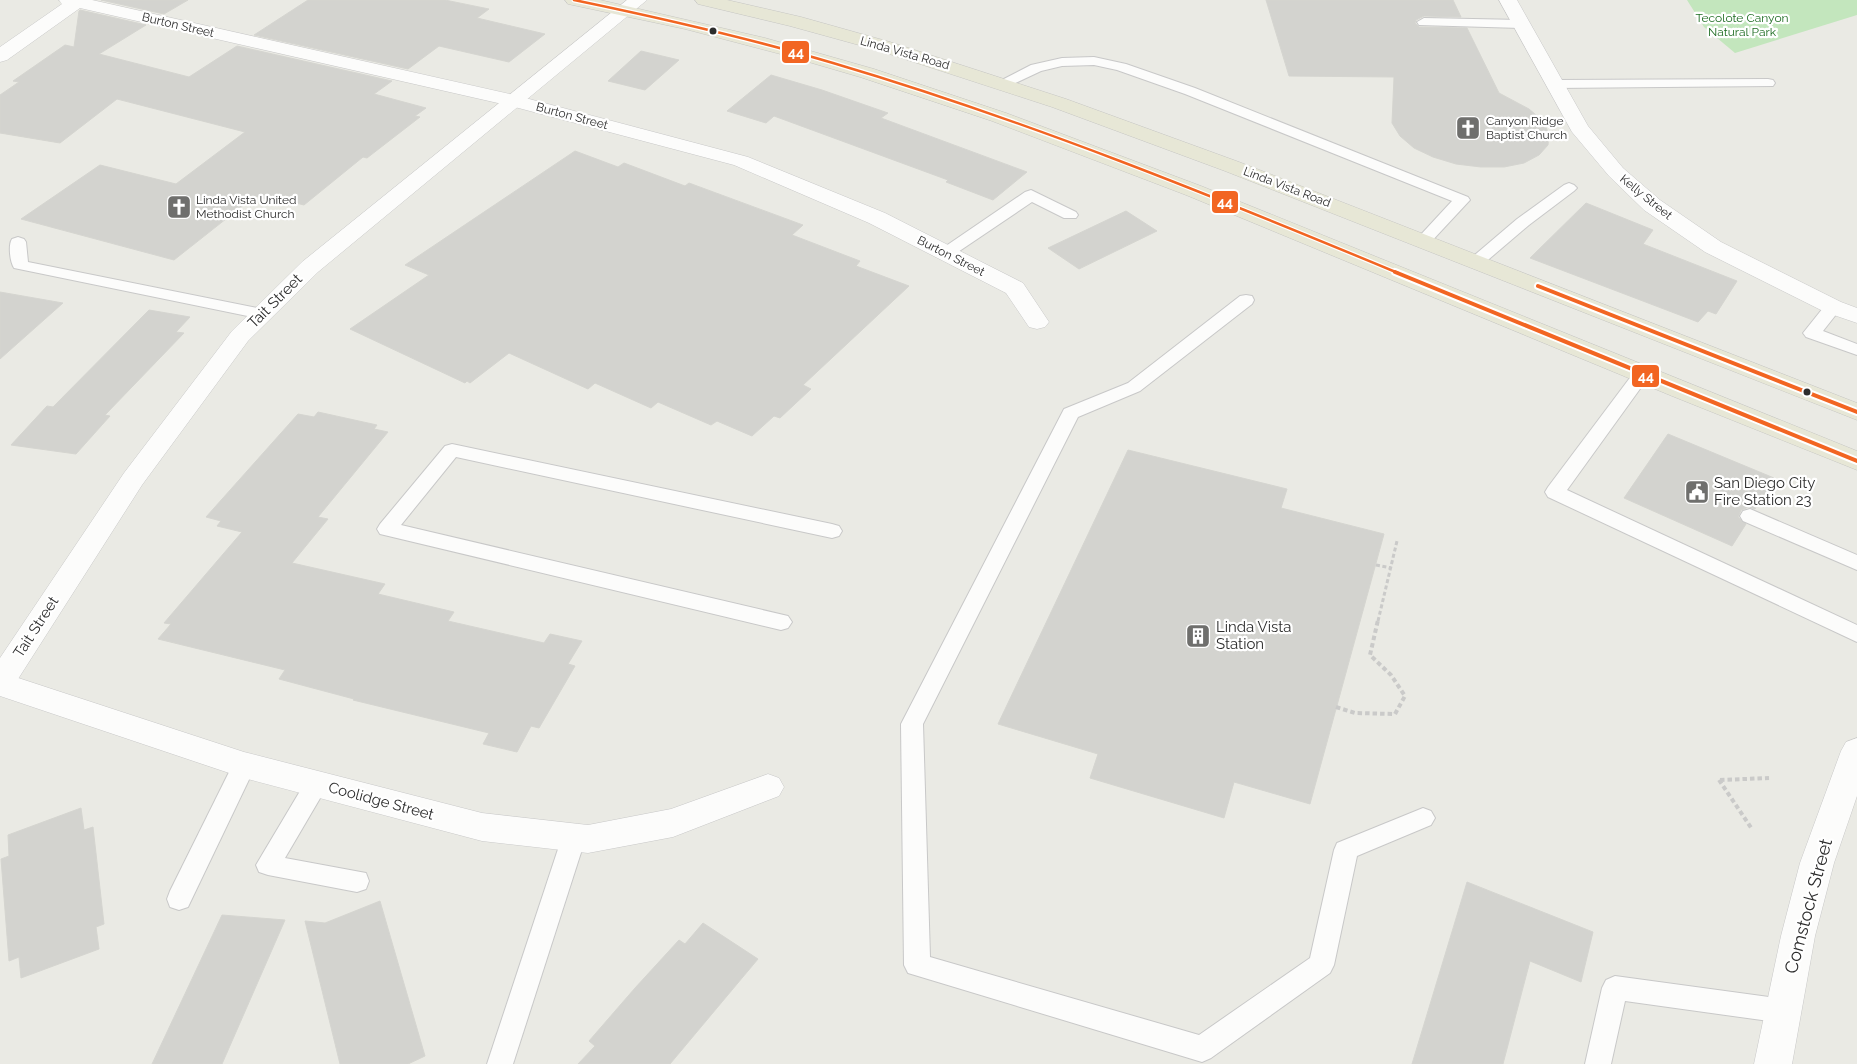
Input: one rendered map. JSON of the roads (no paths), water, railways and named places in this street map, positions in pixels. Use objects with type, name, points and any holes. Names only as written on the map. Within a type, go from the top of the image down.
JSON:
[{"type":"main road","name":"Linda Vista Road","points":[[574,0],[631,5],[805,55],[942,97],[1025,125],[1234,206],[1641,375],[1857,461]]},
{"type":"main road","name":"Linda Vista Road","points":[[704,0],[858,39],[1005,84],[1120,124],[1260,176],[1857,412]]},
{"type":"street","name":"Kelly Street","points":[[1508,0],[1579,128],[1616,172],[1652,205],[1713,247],[1833,307],[1857,316]]},
{"type":"street","points":[[0,56],[73,1]]},
{"type":"street","name":"Burton Street","points":[[73,1],[514,101],[741,161],[877,218],[1015,288],[1037,322]]},
{"type":"street","name":"Tait Street","points":[[0,683],[133,479],[240,336],[310,267],[631,5]]},
{"type":"street","name":"Coolidge Street","points":[[0,683],[244,764],[482,828],[588,839],[673,823],[768,787]]},
{"type":"street","name":"Comstock Street","points":[[1773,1064],[1798,936],[1817,863],[1857,751]]},
{"type":"lane","points":[[1424,22],[1521,24]]},
{"type":"lane","points":[[1005,84],[1036,68],[1062,62],[1094,61],[1121,67],[1190,91],[1462,200],[1423,242]]},
{"type":"lane","points":[[1555,84],[1768,83]]},
{"type":"lane","points":[[1476,262],[1523,222],[1569,188]]},
{"type":"lane","points":[[946,253],[1031,195],[1070,215]]},
{"type":"lane","points":[[18,242],[20,265],[262,314]]},
{"type":"lane","points":[[1246,300],[1134,387],[1071,413],[912,724],[917,965],[1202,1049],[1321,964],[1346,850],[1423,818]]},
{"type":"lane","points":[[1833,307],[1812,332],[1857,350]]},
{"type":"lane","points":[[1641,375],[1555,492],[1857,634]]},
{"type":"lane","points":[[781,622],[387,529],[452,450],[832,531]]},
{"type":"lane","points":[[1750,516],[1857,563]]},
{"type":"lane","points":[[179,899],[244,764]]},
{"type":"lane","points":[[317,784],[268,865],[357,881]]},
{"type":"lane","points":[[500,1064],[574,837]]},
{"type":"lane","points":[[1598,1064],[1615,988],[1783,1011]]},
{"type":"place","name":"Canyon Ridge Baptist Church","points":[[1468,128]]},
{"type":"place","name":"Linda Vista United Methodist Church","points":[[179,207]]},
{"type":"place","name":"San Diego City Fire Station 23","points":[[1697,492]]},
{"type":"place","name":"Linda Vista Station","points":[[1198,636]]},
{"type":"park label","name":"Tecolote Canyon Natural Park","points":[[1742,25]]}]
